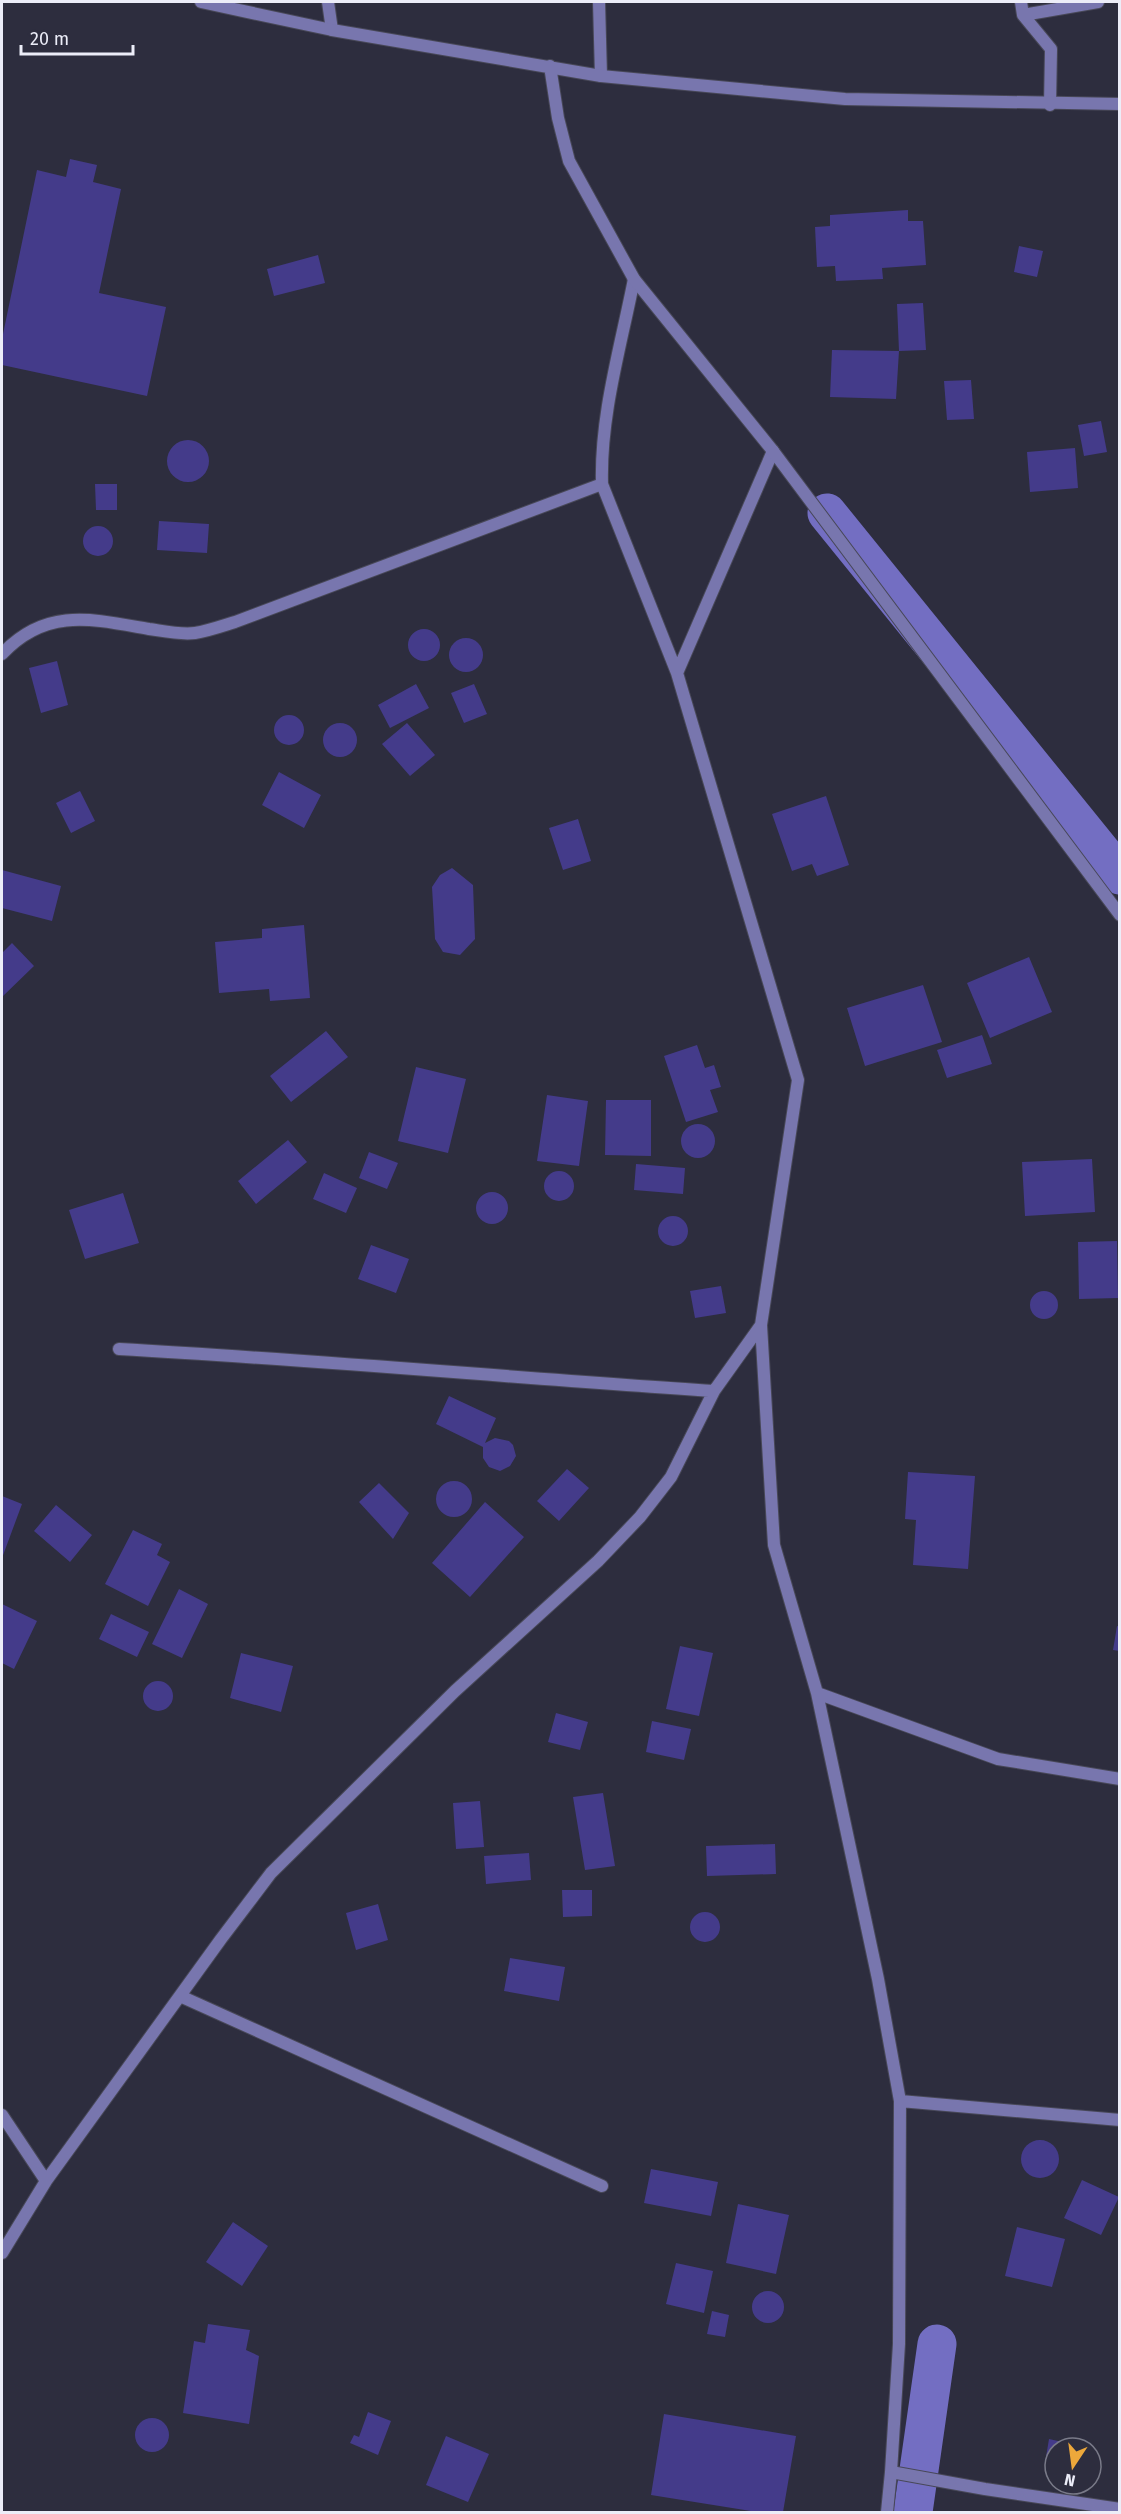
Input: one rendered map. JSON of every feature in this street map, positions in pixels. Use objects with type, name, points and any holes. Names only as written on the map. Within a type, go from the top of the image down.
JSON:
[{"type":"street","points":[[201,2],[332,30],[601,75],[845,99],[1050,105],[1119,104]]},
{"type":"street","points":[[328,2],[332,30]]},
{"type":"street","points":[[599,2],[601,75]]},
{"type":"street","points":[[1021,2],[1023,15],[1051,49],[1050,105]]},
{"type":"street","points":[[1023,15],[1098,2]]},
{"type":"street","points":[[550,66],[558,118],[569,161],[634,279],[773,451],[1119,915]]},
{"type":"street","points":[[634,279],[605,421],[601,452],[602,484],[677,673],[798,1080],[761,1325],[774,1545],[817,1693],[878,1979],[900,2101],[899,2344],[888,2512]]},
{"type":"street","points":[[677,673],[773,451]]},
{"type":"street","points":[[2,654],[36,627],[68,618],[93,619],[166,632],[194,633],[236,622],[602,484]]},
{"type":"street","points":[[2,2253],[46,2181],[271,1873],[455,1691],[598,1561],[640,1517],[671,1477],[714,1391],[761,1325]]},
{"type":"street","points":[[118,1349],[298,1359],[469,1375],[714,1391]]},
{"type":"street","points":[[817,1693],[998,1759],[1119,1779]]},
{"type":"street","points":[[180,1996],[602,2186]]},
{"type":"street","points":[[900,2101],[1119,2120]]},
{"type":"street","points":[[2,2115],[46,2181]]},
{"type":"street","points":[[891,2472],[1119,2509]]},
{"type":"building","points":[[70,159],[97,165],[93,182],[121,189],[99,293],[166,307],[147,396],[2,365],[2,339],[37,170],[66,177]]},
{"type":"building","points":[[908,210],[908,221],[923,221],[926,265],[882,268],[883,279],[836,281],[835,266],[817,267],[815,227],[830,226],[830,215]]},
{"type":"building","points":[[1019,246],[1043,251],[1037,277],[1014,272]]},
{"type":"building","points":[[318,255],[325,283],[274,296],[267,269]]},
{"type":"building","points":[[923,303],[926,350],[899,351],[897,304]]},
{"type":"building","points":[[832,350],[899,351],[896,399],[830,397]]},
{"type":"building","points":[[971,380],[974,419],[947,420],[944,381]]},
{"type":"building","points":[[1101,421],[1107,452],[1084,456],[1078,425]]},
{"type":"building","points":[[188,440],[203,446],[209,461],[203,476],[188,482],[173,476],[167,461],[173,446]]},
{"type":"building","points":[[1075,448],[1078,488],[1030,492],[1027,452]]},
{"type":"building","points":[[95,484],[117,484],[117,510],[96,510]]},
{"type":"building","points":[[159,521],[209,524],[207,553],[157,550]]},
{"type":"building","points":[[98,526],[109,530],[113,541],[109,552],[98,556],[87,552],[83,541],[87,530]]},
{"type":"building","points":[[424,629],[435,634],[440,645],[435,656],[424,661],[413,656],[408,645],[413,634]]},
{"type":"building","points":[[466,638],[478,643],[483,655],[478,667],[466,672],[454,667],[449,655],[454,643]]},
{"type":"building","points":[[57,661],[68,705],[41,713],[29,668]]},
{"type":"building","points":[[416,684],[429,708],[390,728],[378,705]]},
{"type":"building","points":[[474,684],[487,714],[464,723],[451,693]]},
{"type":"building","points":[[289,715],[299,720],[304,730],[299,740],[289,745],[279,740],[274,730],[279,720]]},
{"type":"building","points":[[340,723],[352,728],[357,740],[352,752],[340,757],[328,752],[323,740],[328,728]]},
{"type":"building","points":[[407,723],[435,755],[410,776],[382,744]]},
{"type":"building","points":[[279,772],[321,795],[304,828],[262,805]]},
{"type":"building","points":[[80,791],[95,821],[71,833],[56,803]]},
{"type":"building","points":[[826,796],[849,865],[817,876],[812,864],[792,871],[772,814]]},
{"type":"building","points":[[578,819],[591,861],[563,870],[549,828]]},
{"type":"building","points":[[452,868],[473,885],[475,939],[460,955],[443,952],[435,939],[432,887],[440,875]]},
{"type":"building","points":[[2,870],[61,886],[52,921],[2,908]]},
{"type":"building","points":[[304,925],[310,998],[270,1001],[269,989],[219,993],[215,942],[262,938],[262,929]]},
{"type":"building","points":[[12,943],[34,966],[2,997],[2,953]]},
{"type":"building","points":[[1029,957],[1052,1012],[990,1038],[967,983]]},
{"type":"building","points":[[923,985],[942,1042],[865,1066],[847,1008]]},
{"type":"building","points":[[326,1031],[348,1057],[291,1102],[270,1076]]},
{"type":"building","points":[[982,1035],[992,1064],[947,1078],[937,1050]]},
{"type":"building","points":[[697,1045],[705,1068],[714,1065],[721,1087],[710,1090],[718,1112],[686,1122],[664,1056]]},
{"type":"building","points":[[416,1067],[466,1079],[448,1153],[398,1141]]},
{"type":"building","points":[[547,1095],[588,1101],[579,1166],[537,1161]]},
{"type":"building","points":[[606,1100],[651,1100],[651,1156],[605,1155]]},
{"type":"building","points":[[698,1124],[710,1129],[715,1141],[710,1153],[698,1158],[686,1153],[681,1141],[686,1129]]},
{"type":"building","points":[[288,1140],[307,1162],[256,1204],[238,1181]]},
{"type":"building","points":[[369,1152],[398,1163],[387,1189],[359,1178]]},
{"type":"building","points":[[1092,1159],[1095,1212],[1025,1216],[1022,1162]]},
{"type":"building","points":[[636,1164],[685,1168],[683,1194],[634,1190]]},
{"type":"building","points":[[559,1171],[570,1175],[574,1186],[570,1197],[559,1201],[548,1197],[544,1186],[548,1175]]},
{"type":"building","points":[[324,1173],[357,1188],[346,1213],[313,1199]]},
{"type":"building","points":[[492,1192],[504,1196],[508,1208],[504,1220],[492,1224],[480,1220],[476,1208],[480,1196]]},
{"type":"building","points":[[123,1193],[139,1243],[85,1259],[69,1210]]},
{"type":"building","points":[[673,1216],[684,1220],[688,1231],[684,1242],[673,1246],[662,1242],[658,1231],[662,1220]]},
{"type":"building","points":[[1117,1241],[1118,1298],[1079,1299],[1078,1242]]},
{"type":"building","points":[[371,1245],[409,1259],[396,1293],[358,1279]]},
{"type":"building","points":[[721,1286],[726,1313],[695,1318],[690,1291]]},
{"type":"building","points":[[1044,1291],[1054,1295],[1058,1305],[1054,1315],[1044,1319],[1034,1315],[1030,1305],[1034,1295]]},
{"type":"building","points":[[449,1396],[496,1418],[485,1443],[495,1438],[509,1441],[513,1445],[516,1456],[510,1466],[500,1471],[489,1467],[483,1458],[483,1447],[436,1424]]},
{"type":"building","points":[[567,1469],[589,1488],[559,1521],[537,1501]]},
{"type":"building","points":[[908,1472],[975,1476],[968,1569],[913,1565],[916,1520],[905,1519]]},
{"type":"building","points":[[454,1481],[467,1486],[472,1499],[467,1512],[454,1517],[441,1512],[436,1499],[441,1486]]},
{"type":"building","points":[[379,1483],[409,1513],[393,1539],[359,1502]]},
{"type":"building","points":[[2,1496],[22,1504],[2,1558]]},
{"type":"building","points":[[485,1502],[524,1537],[470,1597],[432,1563]]},
{"type":"building","points":[[56,1505],[92,1535],[70,1562],[34,1531]]},
{"type":"building","points":[[133,1530],[162,1544],[157,1555],[170,1562],[148,1606],[105,1584]]},
{"type":"building","points":[[179,1589],[208,1604],[182,1658],[152,1644]]},
{"type":"building","points":[[2,1604],[37,1621],[14,1669],[2,1663]]},
{"type":"building","points":[[111,1614],[149,1632],[137,1657],[99,1639]]},
{"type":"building","points":[[1117,1626],[1120,1627],[1120,1651],[1113,1650]]},
{"type":"building","points":[[680,1646],[713,1653],[699,1716],[666,1709]]},
{"type":"building","points":[[241,1653],[293,1666],[281,1712],[230,1698]]},
{"type":"building","points":[[158,1681],[169,1685],[173,1696],[169,1707],[158,1711],[147,1707],[143,1696],[147,1685]]},
{"type":"building","points":[[556,1713],[588,1722],[580,1750],[548,1742]]},
{"type":"building","points":[[652,1721],[691,1729],[684,1760],[646,1752]]},
{"type":"building","points":[[603,1793],[615,1866],[585,1870],[573,1797]]},
{"type":"building","points":[[480,1801],[484,1847],[456,1849],[453,1803]]},
{"type":"building","points":[[775,1844],[776,1874],[707,1876],[706,1846]]},
{"type":"building","points":[[529,1853],[531,1880],[486,1884],[484,1856]]},
{"type":"building","points":[[562,1890],[592,1890],[592,1916],[563,1917]]},
{"type":"building","points":[[378,1904],[388,1940],[356,1950],[346,1913]]},
{"type":"building","points":[[705,1912],[716,1916],[720,1927],[716,1938],[705,1942],[694,1938],[690,1927],[694,1916]]},
{"type":"building","points":[[510,1958],[565,1967],[559,2001],[504,1991]]},
{"type":"building","points":[[1040,2140],[1054,2145],[1059,2159],[1054,2173],[1040,2178],[1026,2173],[1021,2159],[1026,2145]]},
{"type":"building","points":[[651,2169],[718,2182],[711,2216],[644,2203]]},
{"type":"building","points":[[1082,2180],[1119,2197],[1101,2235],[1064,2218]]},
{"type":"building","points":[[738,2204],[789,2215],[776,2274],[726,2263]]},
{"type":"building","points":[[233,2222],[268,2246],[242,2286],[206,2262]]},
{"type":"building","points":[[1017,2227],[1065,2239],[1052,2287],[1005,2276]]},
{"type":"building","points":[[676,2263],[713,2271],[704,2313],[666,2304]]},
{"type":"building","points":[[768,2291],[779,2296],[784,2307],[779,2318],[768,2323],[757,2318],[752,2307],[757,2296]]},
{"type":"building","points":[[712,2311],[729,2315],[725,2337],[707,2334]]},
{"type":"building","points":[[208,2324],[250,2330],[246,2350],[259,2356],[249,2424],[183,2413],[194,2341],[205,2343]]},
{"type":"building","points":[[368,2412],[391,2421],[378,2455],[350,2443],[354,2435],[359,2437]]},
{"type":"building","points":[[664,2414],[796,2436],[783,2512],[757,2512],[651,2495]]},
{"type":"building","points":[[152,2418],[164,2423],[169,2435],[164,2447],[152,2452],[140,2447],[135,2435],[140,2423]]},
{"type":"building","points":[[446,2436],[489,2454],[468,2502],[426,2485]]},
{"type":"waterway","points":[[827,513],[1120,875]]},
{"type":"waterway","points":[[913,2512],[937,2344]]}]
